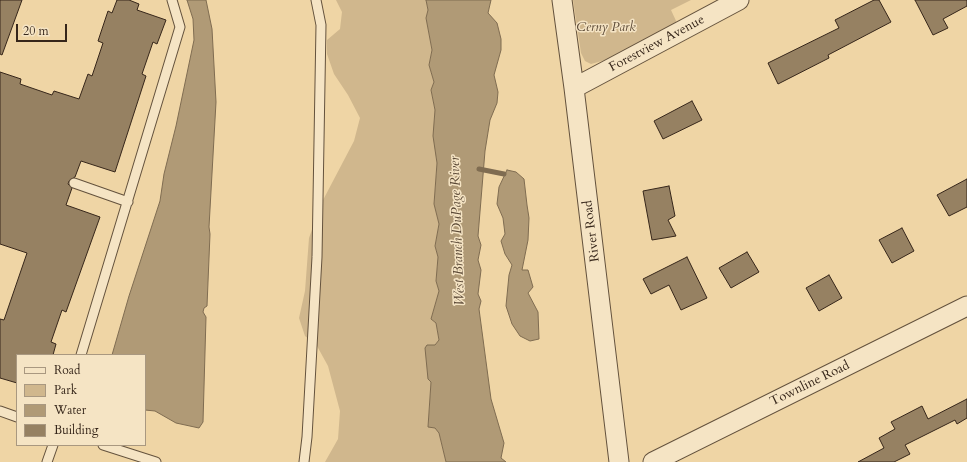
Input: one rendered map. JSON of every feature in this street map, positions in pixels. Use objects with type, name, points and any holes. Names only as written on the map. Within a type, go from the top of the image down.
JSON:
[{"type":"street","name":"River Road","points":[[562,0],[574,88],[618,462]]},
{"type":"street","name":"Forestview Avenue","points":[[574,88],[740,0]]},
{"type":"street","name":"Townline Road","points":[[653,462],[967,306]]},
{"type":"lane","points":[[81,354],[180,27],[172,0]]},
{"type":"lane","points":[[304,462],[307,438],[317,257],[321,25],[316,0]]},
{"type":"lane","points":[[74,182],[128,202]]},
{"type":"lane","points":[[0,411],[16,417]]},
{"type":"lane","points":[[47,462],[52,446]]},
{"type":"lane","points":[[106,446],[156,462]]},
{"type":"green space","points":[[336,0],[426,0],[428,10],[426,18],[432,50],[429,65],[434,82],[431,90],[435,110],[434,136],[437,163],[434,204],[439,224],[435,246],[438,257],[436,281],[439,291],[431,319],[436,323],[439,340],[435,345],[429,345],[431,382],[428,426],[436,428],[439,433],[446,462],[325,462],[338,439],[340,411],[328,366],[317,346],[305,336],[299,318],[305,291],[309,238],[322,202],[354,141],[360,118],[348,95],[334,74],[327,54],[327,40],[340,29],[342,12]]},
{"type":"green space","name":"Cerny Park","points":[[573,0],[691,0],[671,10],[677,23],[609,59],[591,64],[585,61],[581,53]]},
{"type":"water","points":[[187,0],[206,0],[212,29],[216,102],[209,227],[207,306],[204,308],[203,312],[206,317],[203,422],[199,428],[176,423],[155,411],[146,410],[146,354],[112,354],[129,296],[160,201],[164,174],[176,126],[194,40],[193,19]]},
{"type":"water","name":"West Branch DuPage River","points":[[426,0],[491,0],[488,13],[497,23],[501,39],[501,50],[494,75],[498,92],[497,103],[490,120],[485,151],[478,236],[481,245],[478,260],[481,270],[478,294],[481,301],[479,309],[491,399],[504,443],[501,458],[506,462],[446,462],[439,433],[435,428],[428,427],[431,382],[428,379],[425,348],[427,345],[435,345],[439,340],[436,323],[431,319],[439,291],[436,281],[438,257],[435,246],[439,224],[434,204],[437,163],[433,136],[435,110],[431,90],[434,82],[429,65],[432,50],[426,18],[428,10]]},
{"type":"water","points":[[507,170],[516,172],[524,179],[529,218],[528,240],[522,270],[528,270],[533,287],[528,293],[538,312],[539,339],[530,341],[520,336],[512,324],[506,306],[509,275],[512,265],[505,254],[501,241],[505,234],[503,218],[497,204],[499,187]]},
{"type":"building","points":[[0,0],[22,0],[2,55],[0,54]]},
{"type":"building","points":[[117,0],[129,0],[139,4],[137,10],[166,20],[157,44],[153,42],[142,74],[146,76],[115,172],[81,161],[75,177],[69,181],[68,184],[72,188],[66,205],[100,217],[66,312],[62,310],[51,342],[56,344],[53,354],[16,354],[16,383],[0,378],[0,319],[4,320],[27,253],[0,244],[0,72],[21,79],[20,84],[52,95],[54,91],[79,99],[88,74],[92,76],[103,43],[98,41],[108,11],[112,13]]},
{"type":"building","points":[[874,0],[879,0],[891,22],[828,55],[829,58],[778,84],[768,63],[839,28],[835,20]]},
{"type":"building","points":[[915,0],[967,0],[967,6],[943,19],[948,28],[933,35]]},
{"type":"building","points":[[692,101],[702,120],[663,139],[654,121]]},
{"type":"building","points":[[967,179],[967,207],[949,216],[937,195]]},
{"type":"building","points":[[669,186],[675,216],[668,220],[676,236],[652,240],[643,191]]},
{"type":"building","points":[[902,228],[914,251],[892,263],[879,240]]},
{"type":"building","points":[[747,252],[759,272],[731,288],[719,268]]},
{"type":"building","points":[[687,257],[707,298],[681,310],[669,285],[651,294],[643,279]]},
{"type":"building","points":[[829,275],[842,298],[819,311],[806,288]]},
{"type":"building","points":[[967,399],[967,418],[957,424],[955,420],[905,445],[910,454],[894,462],[858,462],[884,448],[879,438],[895,429],[891,422],[922,406],[928,419]]},
{"type":"waterway","points":[[479,169],[504,174]]}]
